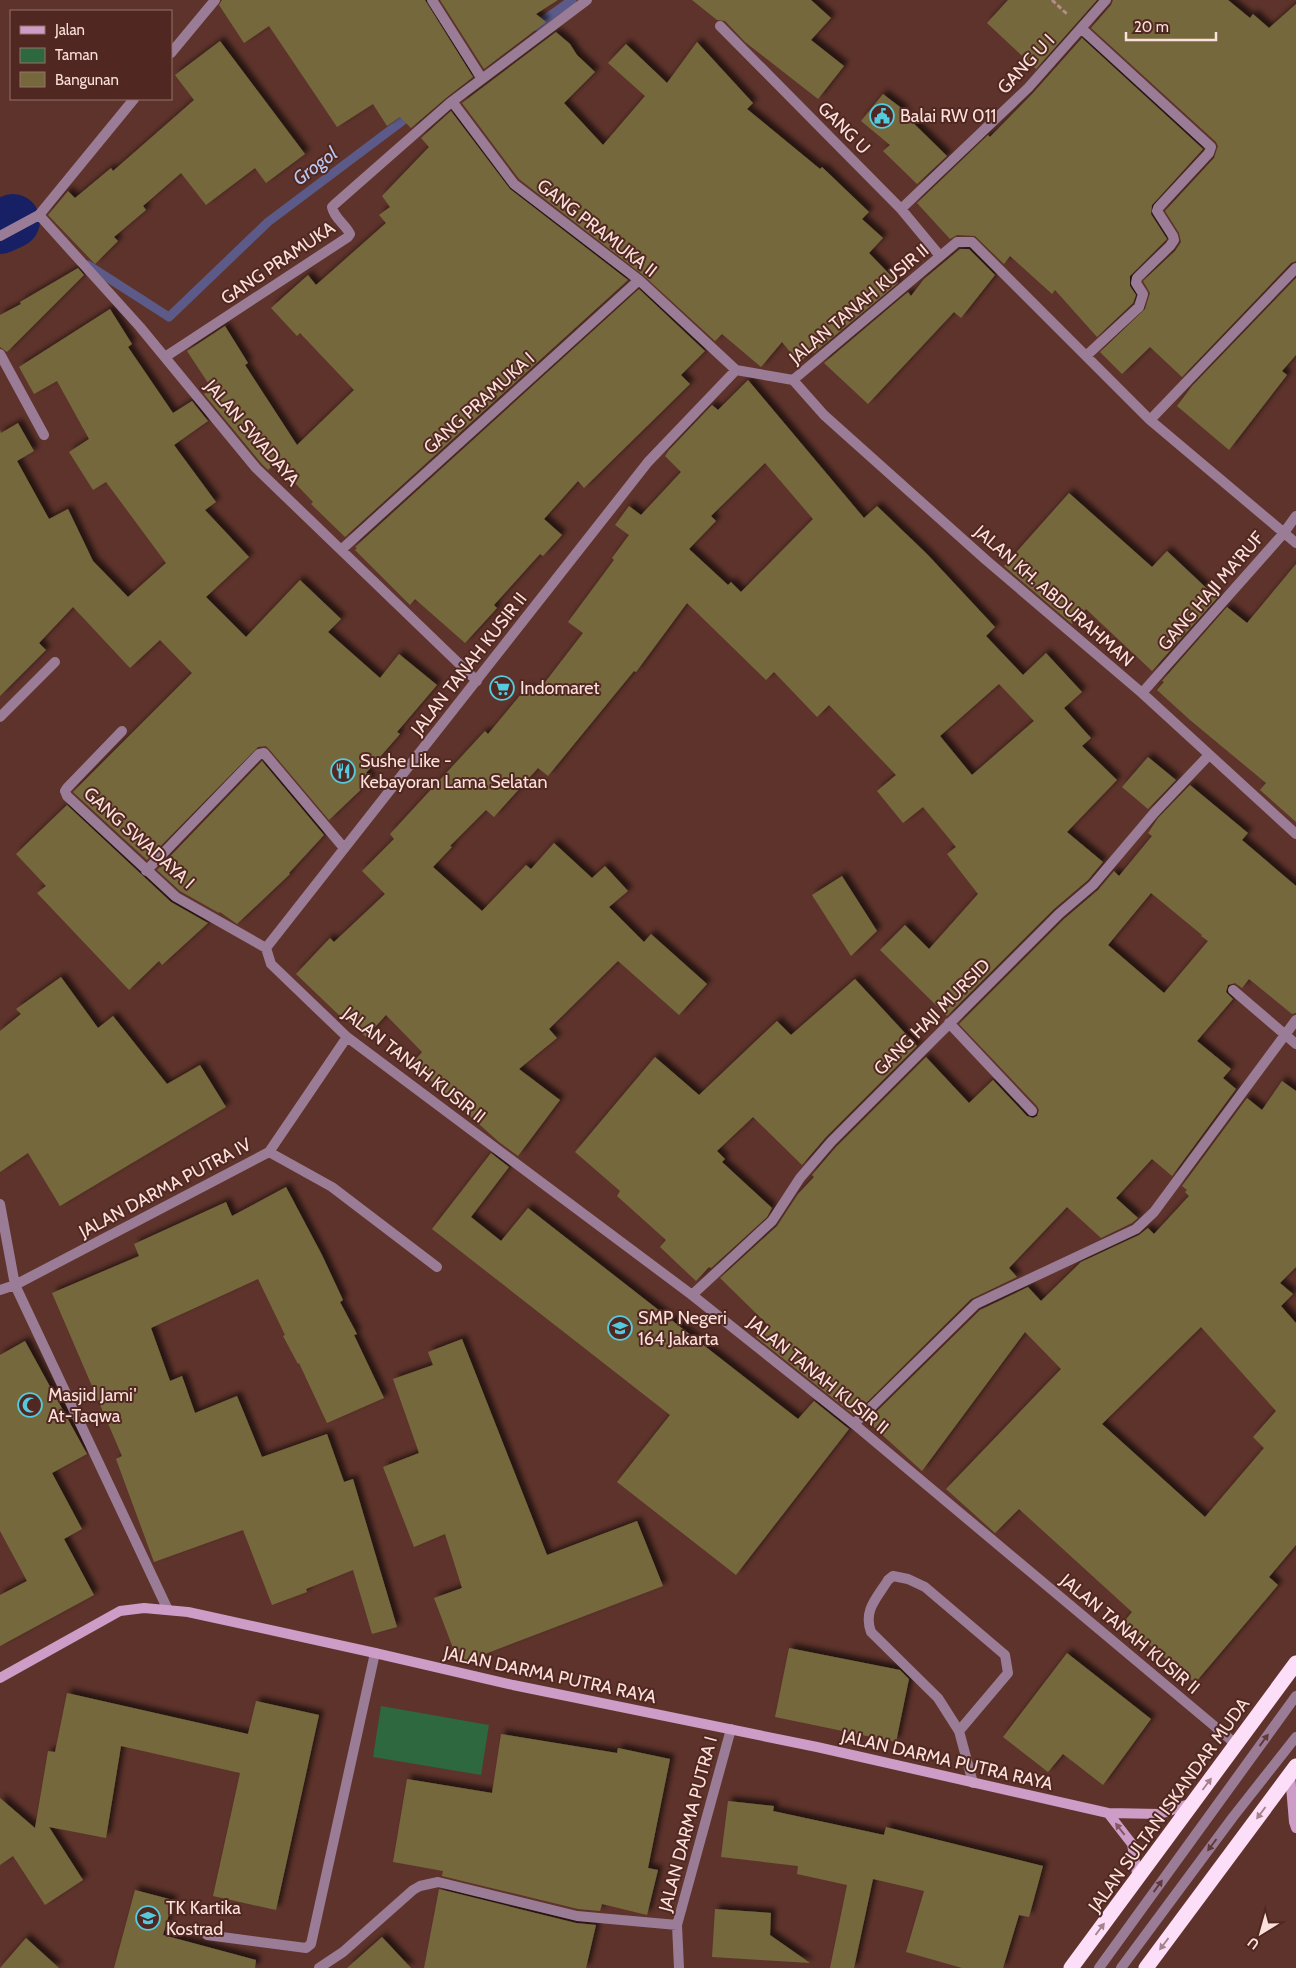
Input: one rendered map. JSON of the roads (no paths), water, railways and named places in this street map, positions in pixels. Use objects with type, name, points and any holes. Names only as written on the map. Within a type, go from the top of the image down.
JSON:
[{"type":"highway","name":"JALAN SULTAN ISKANDAR MUDA","points":[[1071,1968],[1296,1663]]},
{"type":"highway","points":[[1153,1966],[1293,1770]]},
{"type":"street","points":[[172,52],[215,0]]},
{"type":"street","points":[[432,0],[480,75]]},
{"type":"street","points":[[450,102],[480,75],[587,0]]},
{"type":"street","name":"GANG U I","points":[[901,209],[1028,88],[1106,0]]},
{"type":"street","name":"GANG U","points":[[720,26],[901,209],[940,256]]},
{"type":"street","points":[[1082,29],[1210,145],[1209,153],[1158,208],[1157,211],[1174,236],[1174,240],[1136,278],[1136,283],[1143,294],[1142,302],[1139,307],[1086,356]]},
{"type":"street","points":[[0,236],[39,215],[133,100]]},
{"type":"street","name":"GANG PRAMUKA II","points":[[450,102],[454,104],[514,184],[639,280],[736,370]]},
{"type":"street","name":"GANG PRAMUKA","points":[[165,357],[348,237],[350,234],[347,227],[333,213],[332,207],[450,102]]},
{"type":"street","name":"JALAN SWADAYA","points":[[39,215],[165,357],[256,468],[477,682]]},
{"type":"street","name":"JALAN TANAH KUSIR II","points":[[1237,1744],[854,1424],[692,1295],[347,1037],[271,964],[266,948],[477,682],[648,462],[736,370],[793,380],[957,242],[972,242],[1150,420],[1296,544]]},
{"type":"street","points":[[1150,420],[1296,268]]},
{"type":"street","name":"GANG PRAMUKA I","points":[[341,550],[639,280]]},
{"type":"street","points":[[0,354],[44,435]]},
{"type":"street","name":"JALAN KH. ABDURAHMAN","points":[[793,380],[824,414],[986,560],[1142,693],[1296,834]]},
{"type":"street","name":"GANG HAJI MA'RUF","points":[[1142,693],[1283,534],[1296,516]]},
{"type":"street","points":[[0,716],[55,662]]},
{"type":"street","name":"GANG SWADAYA I","points":[[122,730],[65,791],[67,796],[176,897],[266,948]]},
{"type":"street","points":[[146,870],[259,754],[264,753],[344,848]]},
{"type":"street","name":"GANG HAJI MURSID","points":[[692,1295],[772,1221],[800,1178],[858,1114],[1059,914],[1093,885],[1154,813],[1209,755]]},
{"type":"street","points":[[1233,990],[1296,1044]]},
{"type":"street","points":[[854,1424],[976,1304],[1136,1228],[1154,1212],[1296,1020]]},
{"type":"street","points":[[949,1023],[1032,1111]]},
{"type":"street","points":[[269,1152],[347,1037]]},
{"type":"street","name":"JALAN DARMA PUTRA IV","points":[[0,1290],[14,1285],[269,1152],[332,1188],[437,1268]]},
{"type":"street","points":[[0,1204],[14,1285],[168,1610]]},
{"type":"street","points":[[959,1731],[1008,1673],[1005,1655],[925,1587],[908,1579],[893,1576],[888,1580],[868,1614],[868,1624],[871,1632],[938,1698],[959,1731],[973,1783]]},
{"type":"street","name":"JALAN DARMA PUTRA RAYA","points":[[0,1678],[120,1611],[144,1608],[188,1612],[376,1653],[513,1686],[817,1747],[1108,1813],[1160,1814],[1194,1802]]},
{"type":"street","points":[[207,1935],[306,1948],[311,1944],[376,1653]]},
{"type":"street","points":[[1098,1968],[1296,1696]]},
{"type":"street","name":"JALAN DARMA PUTRA I","points":[[319,1968],[343,1952],[413,1890],[420,1886],[438,1882],[577,1916],[677,1925],[731,1729]]},
{"type":"street","points":[[1121,1968],[1233,1817],[1296,1737]]},
{"type":"street","points":[[1293,1770],[1294,1822],[1296,1828]]},
{"type":"street","points":[[1108,1813],[1132,1844],[1138,1879]]},
{"type":"street","points":[[677,1925],[679,1968]]},
{"type":"waterway","name":"Grogol","points":[[536,26],[572,0]]},
{"type":"waterway","name":"Grogol","points":[[88,265],[169,317],[268,222],[413,113]]},
{"type":"waterway","points":[[0,227],[13,221]]},
{"type":"place","name":"Balai RW 011","points":[[882,116]]},
{"type":"place","name":"Indomaret","points":[[502,688]]},
{"type":"place","name":"Sushe Like - Kebayoran Lama Selatan","points":[[343,771]]},
{"type":"place","name":"SMP Negeri 164 Jakarta","points":[[620,1328]]},
{"type":"place","name":"Masjid Jami' At-Taqwa","points":[[30,1405]]},
{"type":"place","name":"TK Kartika Kostrad","points":[[148,1918]]}]
